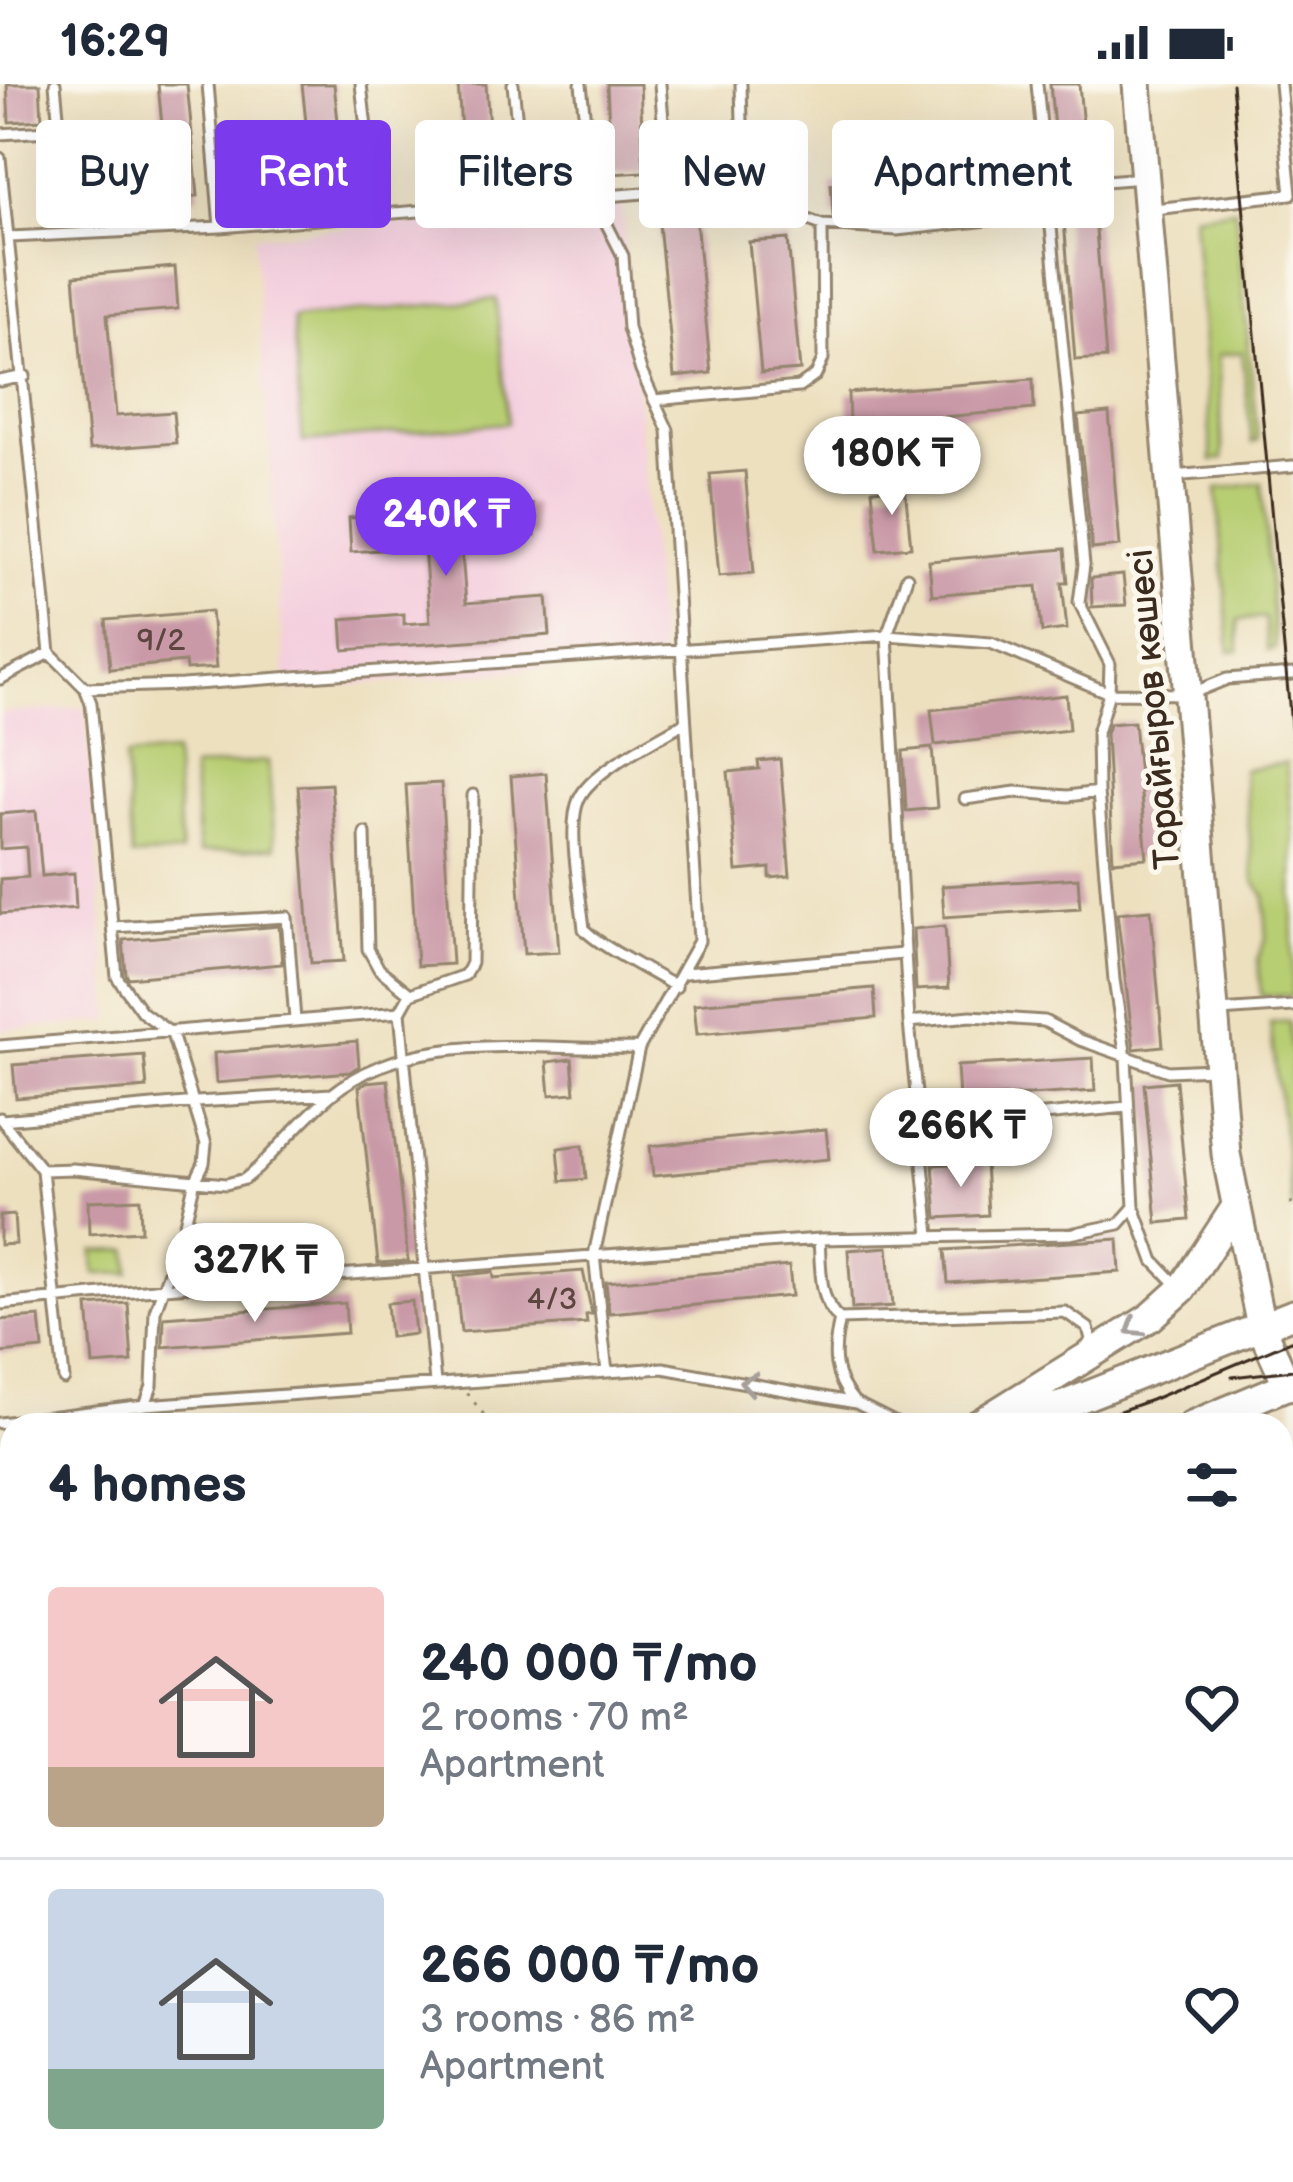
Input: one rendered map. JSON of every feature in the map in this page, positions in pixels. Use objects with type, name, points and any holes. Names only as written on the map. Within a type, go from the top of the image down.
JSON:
[{"type":"main road","name":"Торайғыров көшесі","points":[[1144,85],[1146,177],[1226,1154],[1261,1327],[1290,1385]]},
{"type":"main road","points":[[995,1413],[1151,1317],[1181,1289],[1235,1208]]},
{"type":"main road","points":[[1029,1413],[1061,1406],[1293,1314]]},
{"type":"main road","points":[[1221,1413],[1290,1385]]},
{"type":"lane","points":[[0,134],[50,131],[58,115],[55,84]]},
{"type":"lane","points":[[208,84],[215,167]]},
{"type":"lane","points":[[361,84],[365,120]]},
{"type":"lane","points":[[513,84],[517,120]]},
{"type":"lane","points":[[581,84],[585,120]]},
{"type":"lane","points":[[660,84],[663,120]]},
{"type":"lane","points":[[741,84],[742,120]]},
{"type":"lane","points":[[1037,84],[1040,120]]},
{"type":"lane","points":[[1149,209],[1292,194],[1280,84]]},
{"type":"lane","points":[[0,158],[50,653],[85,688],[93,717],[117,977],[142,1012],[172,1034],[206,1144],[204,1163],[155,1312],[152,1386],[145,1405]]},
{"type":"lane","points":[[1114,179],[1146,177]]},
{"type":"lane","points":[[808,220],[832,226]]},
{"type":"lane","points":[[654,400],[800,387],[816,375],[823,359],[821,225]]},
{"type":"lane","points":[[10,237],[215,227]]},
{"type":"lane","points":[[607,1372],[594,1255],[639,1048],[685,973],[699,940],[668,430],[628,328],[623,256],[609,228]]},
{"type":"lane","points":[[867,228],[924,228]]},
{"type":"lane","points":[[1050,228],[1084,565],[1079,602],[1110,664],[1109,693],[1097,733],[1098,791],[1114,980],[1126,1058],[1134,1208],[1154,1261],[1181,1289]]},
{"type":"lane","points":[[0,381],[25,376]]},
{"type":"lane","points":[[1172,476],[1293,466]]},
{"type":"lane","points":[[907,577],[887,635],[903,954],[929,1236]]},
{"type":"lane","points":[[85,688],[182,686],[887,635],[991,644],[1109,693],[1190,694],[1227,680],[1293,674]]},
{"type":"lane","points":[[0,679],[50,653]]},
{"type":"lane","points":[[676,988],[584,929],[574,820],[579,798],[591,782],[684,723]]},
{"type":"lane","points":[[965,800],[1098,791]]},
{"type":"lane","points":[[435,1383],[400,1012],[410,994],[465,975],[471,963],[473,795]]},
{"type":"lane","points":[[365,833],[368,949],[379,969],[410,994]]},
{"type":"lane","points":[[113,927],[287,917],[295,1020]]},
{"type":"lane","points":[[685,973],[903,954]]},
{"type":"lane","points":[[1214,1011],[1293,1006]]},
{"type":"lane","points":[[0,1046],[400,1012]]},
{"type":"lane","points":[[909,1022],[971,1016],[1044,1021],[1126,1058],[1168,1070],[1219,1068]]},
{"type":"lane","points":[[42,1171],[73,1168],[226,1184],[245,1179],[332,1094],[401,1058],[449,1049],[639,1048]]},
{"type":"lane","points":[[1,1119],[332,1094]]},
{"type":"lane","points":[[920,1127],[1127,1107]]},
{"type":"lane","points":[[1,1119],[42,1171],[64,1379]]},
{"type":"lane","points":[[0,1139],[13,1132]]},
{"type":"lane","points":[[0,1304],[819,1239],[1070,1234],[1118,1224],[1134,1208]]},
{"type":"lane","points":[[819,1239],[824,1296],[840,1319],[1065,1312],[1088,1328],[1091,1340],[1077,1365]]},
{"type":"lane","points":[[840,1319],[835,1366],[841,1387],[856,1403]]},
{"type":"lane","points":[[81,1413],[663,1368],[856,1403],[876,1413]]},
{"type":"path","points":[[459,1382],[483,1413]]},
{"type":"shaded area","points":[[622,204],[660,658],[286,691],[254,236],[391,228],[391,224],[415,222],[415,228],[615,228],[615,205]]},
{"type":"shaded area","points":[[85,707],[111,1021],[0,1030],[0,713]]},
{"type":"green space","points":[[1235,209],[1258,441],[1252,443],[1242,352],[1218,355],[1223,459],[1212,461],[1193,215]]},
{"type":"green space","points":[[496,299],[508,423],[303,442],[292,318]]},
{"type":"green space","points":[[1262,483],[1275,648],[1267,651],[1265,618],[1238,620],[1239,651],[1230,652],[1217,489]]},
{"type":"green space","points":[[174,753],[181,853],[132,857],[125,757]]},
{"type":"green space","points":[[268,761],[275,847],[199,853],[192,768]]},
{"type":"green space","points":[[1286,763],[1293,834],[1293,996],[1261,996],[1258,959],[1266,938],[1265,896],[1254,880],[1243,769]]},
{"type":"green space","points":[[1289,1021],[1293,1061],[1293,1210],[1270,1023]]},
{"type":"green space","points":[[129,1250],[130,1273],[95,1274],[94,1251]]},
{"type":"building","points":[[7,84],[40,84],[42,120],[9,122]]},
{"type":"building","points":[[158,84],[187,84],[191,120],[161,120]]},
{"type":"building","points":[[302,84],[334,84],[338,120],[306,120]]},
{"type":"building","points":[[458,84],[486,84],[488,120],[460,120]]},
{"type":"building","points":[[607,84],[640,84],[639,172],[615,174],[615,120],[609,120]]},
{"type":"building","points":[[1050,84],[1079,84],[1082,120],[1053,120]]},
{"type":"building","points":[[191,125],[198,196],[191,197]]},
{"type":"building","points":[[659,228],[697,228],[711,373],[674,377]]},
{"type":"building","points":[[1065,228],[1096,228],[1106,358],[1075,360]]},
{"type":"building","points":[[788,239],[800,370],[761,373],[749,242]]},
{"type":"building","points":[[175,267],[178,309],[107,315],[116,416],[173,412],[176,443],[89,450],[74,276]]},
{"type":"building","points":[[1033,379],[1034,409],[849,425],[848,393]]},
{"type":"building","points":[[1109,413],[1120,546],[1092,549],[1078,416]]},
{"type":"building","points":[[745,471],[754,573],[719,576],[710,474]]},
{"type":"building","points":[[905,487],[911,547],[878,550],[872,490]]},
{"type":"building","points":[[533,504],[535,536],[461,542],[466,603],[547,597],[550,635],[344,650],[342,619],[404,614],[404,624],[430,622],[424,547],[351,552],[349,518]]},
{"type":"building","points":[[1065,549],[1068,583],[1062,583],[1067,629],[1042,632],[1037,586],[932,595],[929,561]]},
{"type":"building","points":[[1123,575],[1126,605],[1092,607],[1091,578]]},
{"type":"building","points":[[211,611],[216,668],[186,670],[185,662],[110,669],[106,620]]},
{"type":"building","points":[[1066,695],[1069,730],[935,745],[931,710]]},
{"type":"building","points":[[1134,722],[1147,858],[1113,861],[1106,734],[1109,724]]},
{"type":"building","points":[[932,748],[937,808],[906,811],[903,751]]},
{"type":"building","points":[[780,759],[790,876],[770,878],[770,868],[737,871],[728,772],[759,769],[758,761]]},
{"type":"building","points":[[546,773],[559,952],[524,954],[511,776]]},
{"type":"building","points":[[441,783],[452,964],[417,966],[406,785]]},
{"type":"building","points":[[331,784],[344,961],[311,963],[298,786]]},
{"type":"building","points":[[36,811],[42,876],[74,873],[76,908],[0,914],[0,879],[28,877],[26,847],[0,849],[0,814]]},
{"type":"building","points":[[1078,878],[1080,908],[944,917],[942,886]]},
{"type":"building","points":[[1151,910],[1163,1046],[1134,1049],[1117,913]]},
{"type":"building","points":[[279,926],[282,964],[128,978],[126,974],[123,940]]},
{"type":"building","points":[[945,926],[949,988],[916,990],[913,929]]},
{"type":"building","points":[[874,988],[876,1018],[697,1034],[694,1004]]},
{"type":"building","points":[[357,1041],[359,1066],[350,1072],[216,1083],[214,1053]]},
{"type":"building","points":[[144,1055],[147,1088],[16,1098],[13,1065]]},
{"type":"building","points":[[1093,1058],[1095,1091],[959,1099],[957,1066]]},
{"type":"building","points":[[572,1059],[575,1093],[550,1095],[547,1062]]},
{"type":"building","points":[[388,1080],[408,1261],[378,1263],[359,1087]]},
{"type":"building","points":[[1176,1081],[1189,1220],[1157,1223],[1144,1084]]},
{"type":"building","points":[[826,1129],[829,1159],[653,1176],[650,1146]]},
{"type":"building","points":[[583,1145],[586,1179],[561,1181],[558,1148]]},
{"type":"building","points":[[985,1162],[988,1215],[937,1218],[933,1165]]},
{"type":"building","points":[[140,1199],[141,1231],[89,1234],[88,1201]]},
{"type":"building","points":[[14,1215],[16,1244],[0,1245],[0,1216]]},
{"type":"building","points":[[1118,1239],[1120,1272],[948,1283],[945,1250]]},
{"type":"building","points":[[888,1247],[893,1306],[852,1309],[848,1250]]},
{"type":"building","points":[[789,1266],[792,1296],[609,1313],[606,1282]]},
{"type":"building","points":[[583,1271],[592,1314],[586,1315],[587,1323],[461,1332],[455,1276]]},
{"type":"building","points":[[412,1301],[415,1334],[390,1337],[387,1303]]},
{"type":"building","points":[[128,1303],[132,1362],[93,1365],[88,1306]]},
{"type":"building","points":[[345,1303],[347,1333],[163,1347],[164,1317]]},
{"type":"building","points":[[40,1317],[43,1349],[0,1353],[0,1320]]},
{"type":"tram line","points":[[1232,84],[1293,747]]},
{"type":"tram line","points":[[1114,1413],[1293,1340]]},
{"type":"tram line","points":[[1232,1377],[1293,1370]]}]
